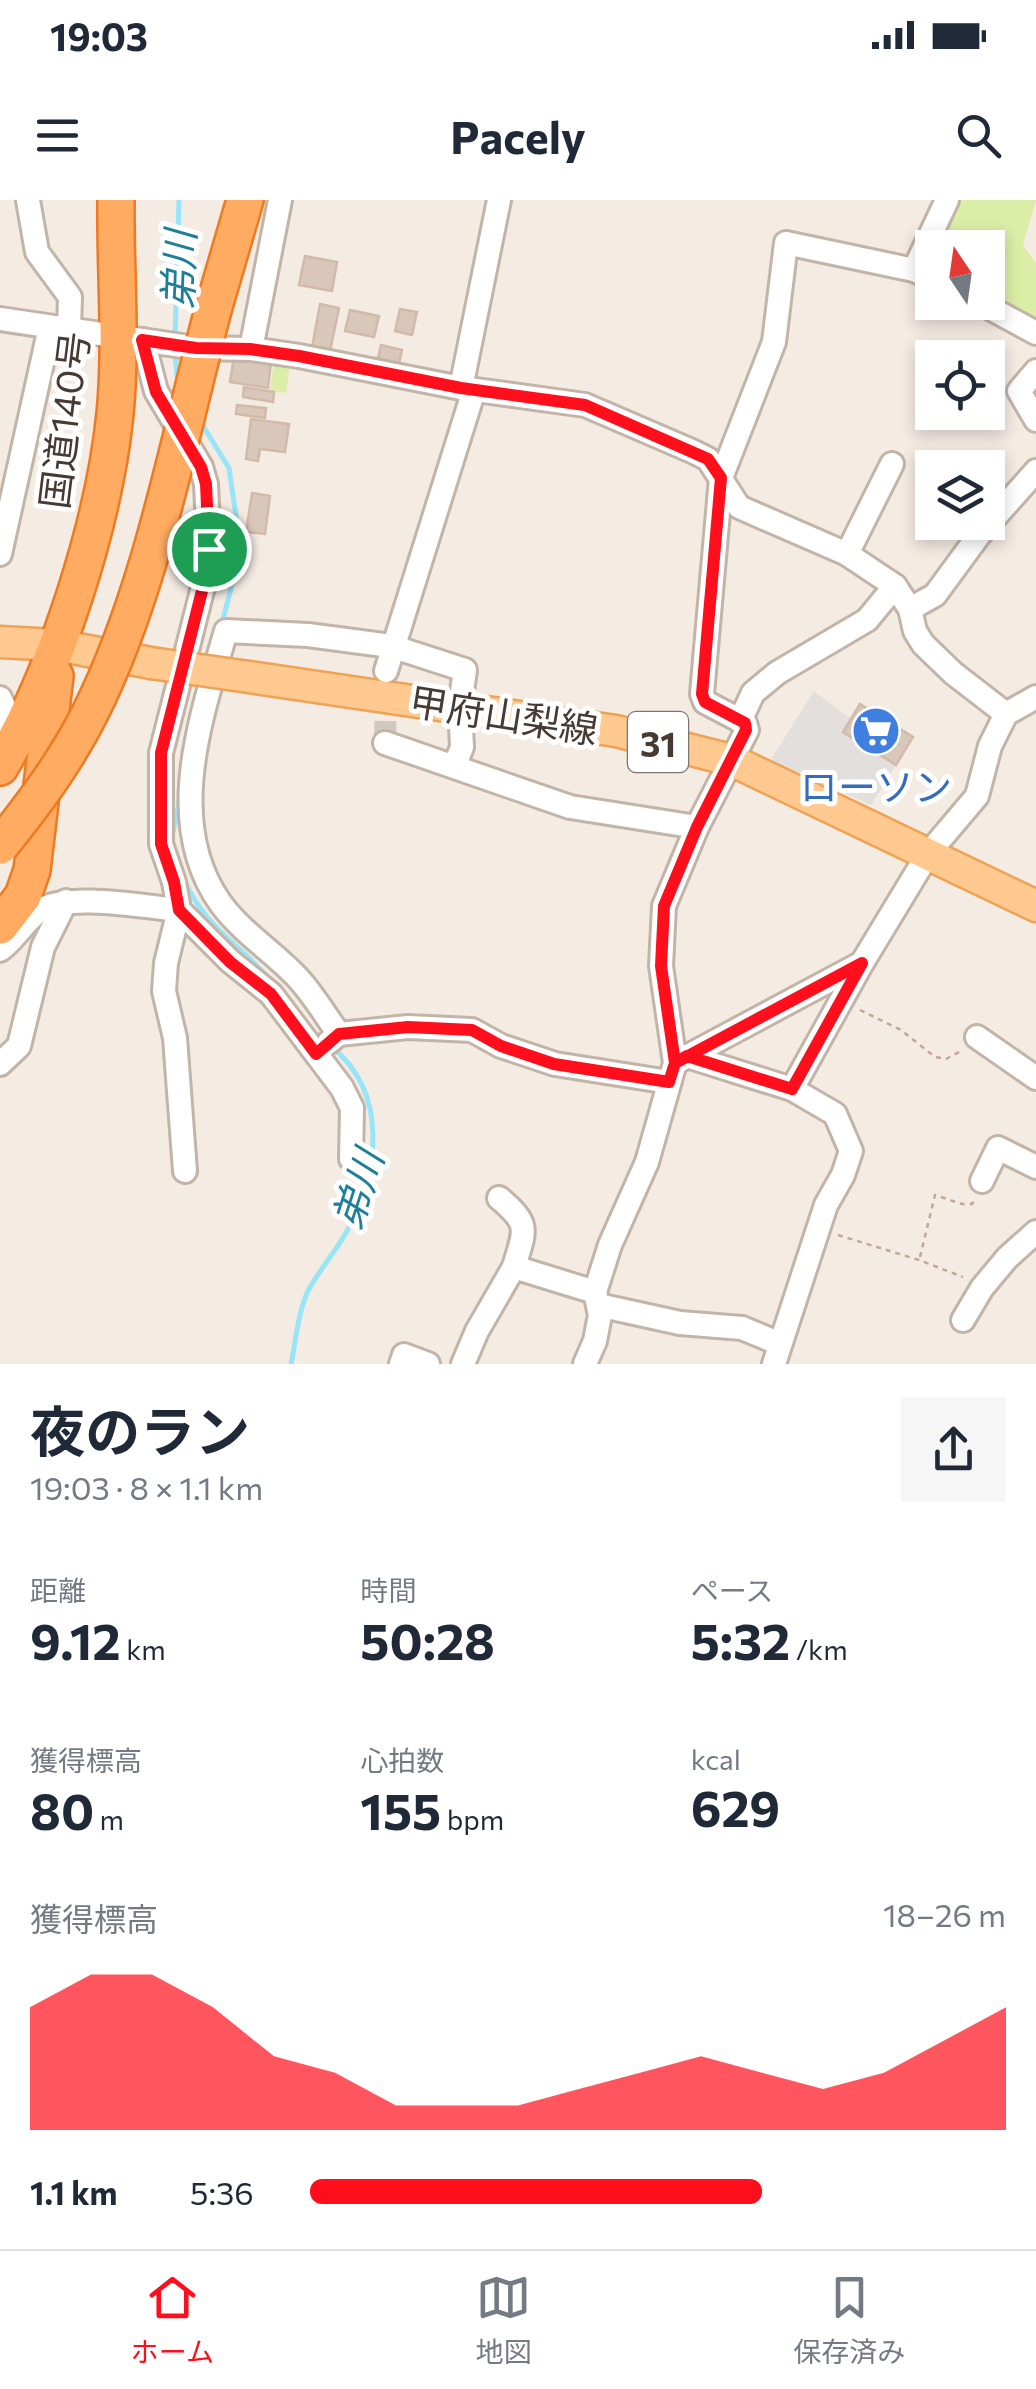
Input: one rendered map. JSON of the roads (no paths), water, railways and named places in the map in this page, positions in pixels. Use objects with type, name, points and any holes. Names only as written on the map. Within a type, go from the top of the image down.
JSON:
[{"type":"highway","name":"国道140号","points":[[57,645],[96,519],[116,412],[120,308],[116,200]]},
{"type":"highway","points":[[0,846],[62,762],[111,668],[146,567],[245,200]]},
{"type":"highway","points":[[0,767],[57,645]]},
{"type":"highway","points":[[0,926],[23,896],[32,870],[57,645]]},
{"type":"main road","name":"甲府山梨線","points":[[0,642],[57,645],[151,663],[616,731],[731,760],[1036,906]]},
{"type":"street","points":[[1,543],[70,297],[38,252],[28,200]]},
{"type":"street","points":[[250,349],[280,200]]},
{"type":"street","points":[[386,671],[468,389],[499,200]]},
{"type":"street","points":[[937,230],[947,200]]},
{"type":"street","points":[[584,1364],[595,1341],[600,1316],[596,1298],[610,1245],[647,1162],[677,1067],[661,966],[664,906],[697,827],[746,730],[745,723],[705,702],[702,694],[721,478],[774,342],[786,243],[915,272]]},
{"type":"street","points":[[1005,316],[1036,333]]},
{"type":"street","points":[[0,319],[101,334]]},
{"type":"street","points":[[185,1171],[176,1038],[164,991],[179,910],[161,844],[161,753],[205,579],[209,549],[206,484],[201,467],[156,392],[144,340],[196,348],[250,349],[468,389],[585,405],[708,459],[739,507],[847,554],[895,586],[910,609],[923,644],[1006,714]]},
{"type":"street","points":[[1036,370],[1019,391],[1036,420]]},
{"type":"street","points":[[847,554],[892,464]]},
{"type":"street","points":[[910,609],[936,595],[979,534],[1036,472]]},
{"type":"street","points":[[740,720],[753,693],[777,672],[867,620],[895,586]]},
{"type":"street","points":[[339,1034],[296,975],[236,922],[206,878],[194,848],[191,825],[195,747],[226,632],[308,634],[391,646],[465,670],[460,706],[462,747],[455,764]]},
{"type":"street","points":[[792,1089],[928,854],[976,796],[990,746],[1006,714],[1036,697]]},
{"type":"street","points":[[0,698],[5,708],[0,724]]},
{"type":"street","points":[[385,742],[570,807],[697,827]]},
{"type":"street","points":[[0,1064],[20,1046],[43,947],[66,902]]},
{"type":"street","points":[[0,950],[36,912],[66,902],[179,910],[230,962],[271,994],[342,1088],[352,1108],[351,1158]]},
{"type":"street","points":[[677,1067],[862,963]]},
{"type":"street","points":[[316,1054],[339,1034],[408,1027],[472,1030],[501,1046],[554,1064],[677,1067],[792,1089],[836,1114],[851,1151],[844,1175],[826,1205],[776,1354],[742,1328],[680,1324],[514,1267]]},
{"type":"street","points":[[977,1037],[1036,1078]]},
{"type":"street","points":[[982,1181],[998,1148],[1036,1167]]},
{"type":"street","points":[[464,1364],[477,1332],[514,1267],[525,1229],[521,1217],[499,1198]]},
{"type":"street","points":[[963,1320],[982,1288],[1036,1232]]},
{"type":"street","points":[[402,1364],[404,1355],[428,1364]]},
{"type":"waterway","name":"弟川","points":[[175,337],[179,200]]},
{"type":"waterway","name":"弟川","points":[[175,353],[178,386]]},
{"type":"waterway","name":"弟川","points":[[200,421],[229,468],[241,550],[222,623]]},
{"type":"waterway","name":"弟川","points":[[174,851],[172,837],[180,798]]},
{"type":"waterway","name":"弟川","points":[[184,880],[213,924],[271,981]]},
{"type":"waterway","name":"弟川","points":[[291,1364],[305,1297],[347,1231],[358,1208],[371,1159],[373,1134],[363,1087],[332,1047]]},
{"type":"tunnel","points":[[385,743],[386,685]]},
{"type":"place","name":"ローソン","points":[[876,731]]}]
